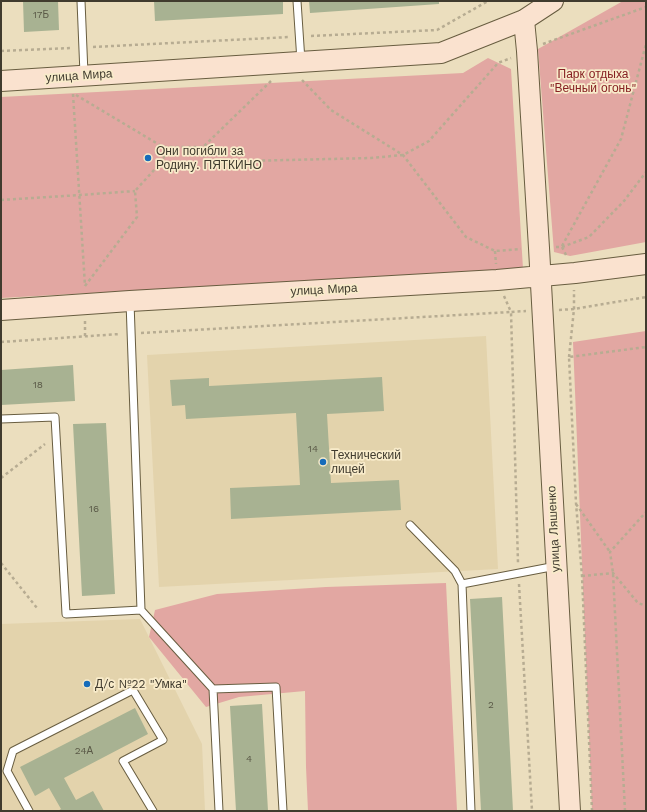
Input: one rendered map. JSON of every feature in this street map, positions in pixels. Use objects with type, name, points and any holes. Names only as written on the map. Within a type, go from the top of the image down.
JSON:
[{"type":"main road","name":"улица Мира","points":[[1,82],[77,82],[296,63],[441,53],[524,20],[553,1]]},
{"type":"main road","name":"улица Ляшенко","points":[[524,20],[539,248],[570,811]]},
{"type":"main road","name":"улица Мира","points":[[1,310],[85,295],[130,301],[489,280],[646,264]]},
{"type":"lane","points":[[77,82],[83,47],[81,1]]},
{"type":"lane","points":[[296,63],[299,37],[297,1]]},
{"type":"lane","points":[[130,301],[141,610],[213,689],[219,811]]},
{"type":"lane","points":[[1,420],[55,417],[66,614],[141,610]]},
{"type":"lane","points":[[410,525],[455,571],[462,584],[471,811]]},
{"type":"lane","points":[[462,584],[556,566]]},
{"type":"lane","points":[[213,689],[276,687],[283,811]]},
{"type":"lane","points":[[29,811],[7,771],[13,751],[133,690],[163,740],[123,762],[153,811]]},
{"type":"path","points":[[1,51],[438,30],[488,1]]},
{"type":"path","points":[[203,147],[204,162],[371,158],[403,155],[429,141],[498,63],[526,51],[646,7]]},
{"type":"path","points":[[290,37],[296,63],[304,82],[331,110],[403,155],[466,237],[495,251]]},
{"type":"path","points":[[646,44],[621,139],[562,247],[589,237],[624,201],[646,172]]},
{"type":"path","points":[[70,48],[77,82],[80,196],[85,295],[85,336]]},
{"type":"path","points":[[77,82],[163,147],[203,147],[296,63]]},
{"type":"path","points":[[1,200],[80,196],[135,191],[164,159],[163,147]]},
{"type":"path","points":[[85,295],[137,217],[135,191]]},
{"type":"path","points":[[592,811],[582,576],[576,503],[569,357],[574,309],[646,297]]},
{"type":"path","points":[[1,342],[511,312],[518,574],[532,811]]},
{"type":"path","points":[[569,357],[646,347]]},
{"type":"path","points":[[1,478],[56,436]]},
{"type":"path","points":[[576,503],[610,552],[613,573],[625,811]]},
{"type":"path","points":[[610,552],[646,512]]},
{"type":"path","points":[[1,563],[37,608]]},
{"type":"path","points":[[582,576],[613,573]]},
{"type":"path","points":[[613,573],[638,603],[646,606]]},
{"type":"shaded area","name":"Технический лицей","points":[[486,336],[498,569],[159,587],[147,355]]},
{"type":"shaded area","name":"Д/с №22 \"Умка\"","points":[[140,619],[202,744],[205,811],[1,811],[1,624]]},
{"type":"green space","name":"Парк отдыха \"Вечный огонь\"","points":[[623,1],[646,1],[646,242],[570,256],[554,252],[538,49]]},
{"type":"green space","points":[[488,58],[511,69],[523,269],[1,298],[1,97],[463,73]]},
{"type":"green space","points":[[646,331],[646,811],[592,811],[573,342]]},
{"type":"green space","points":[[446,583],[457,811],[308,811],[305,691],[239,697],[206,707],[149,637],[155,610],[217,594],[326,587]]},
{"type":"building","points":[[23,1],[58,1],[59,30],[24,32]]},
{"type":"building","points":[[154,1],[283,1],[283,14],[155,21]]},
{"type":"building","points":[[309,1],[439,1],[439,4],[310,13]]},
{"type":"building","points":[[73,365],[75,401],[1,405],[1,370]]},
{"type":"building","points":[[382,377],[384,411],[327,414],[331,483],[399,480],[401,510],[231,519],[230,488],[300,485],[296,413],[186,419],[185,405],[172,406],[170,380],[209,378],[209,386]]},
{"type":"building","points":[[106,423],[115,594],[82,596],[73,424]]},
{"type":"building","points":[[502,597],[513,811],[481,811],[470,599]]},
{"type":"building","points":[[262,704],[268,811],[236,811],[230,706]]},
{"type":"building","points":[[135,708],[148,734],[64,778],[76,800],[93,791],[104,811],[58,811],[61,809],[49,788],[35,796],[20,767]]},
{"type":"place","name":"Они погибли за Родину. ПЯТКИНО","points":[[148,158]]},
{"type":"place","name":"Технический лицей","points":[[323,462]]},
{"type":"place","name":"Д/с №22 \"Умка\"","points":[[87,684]]}]
